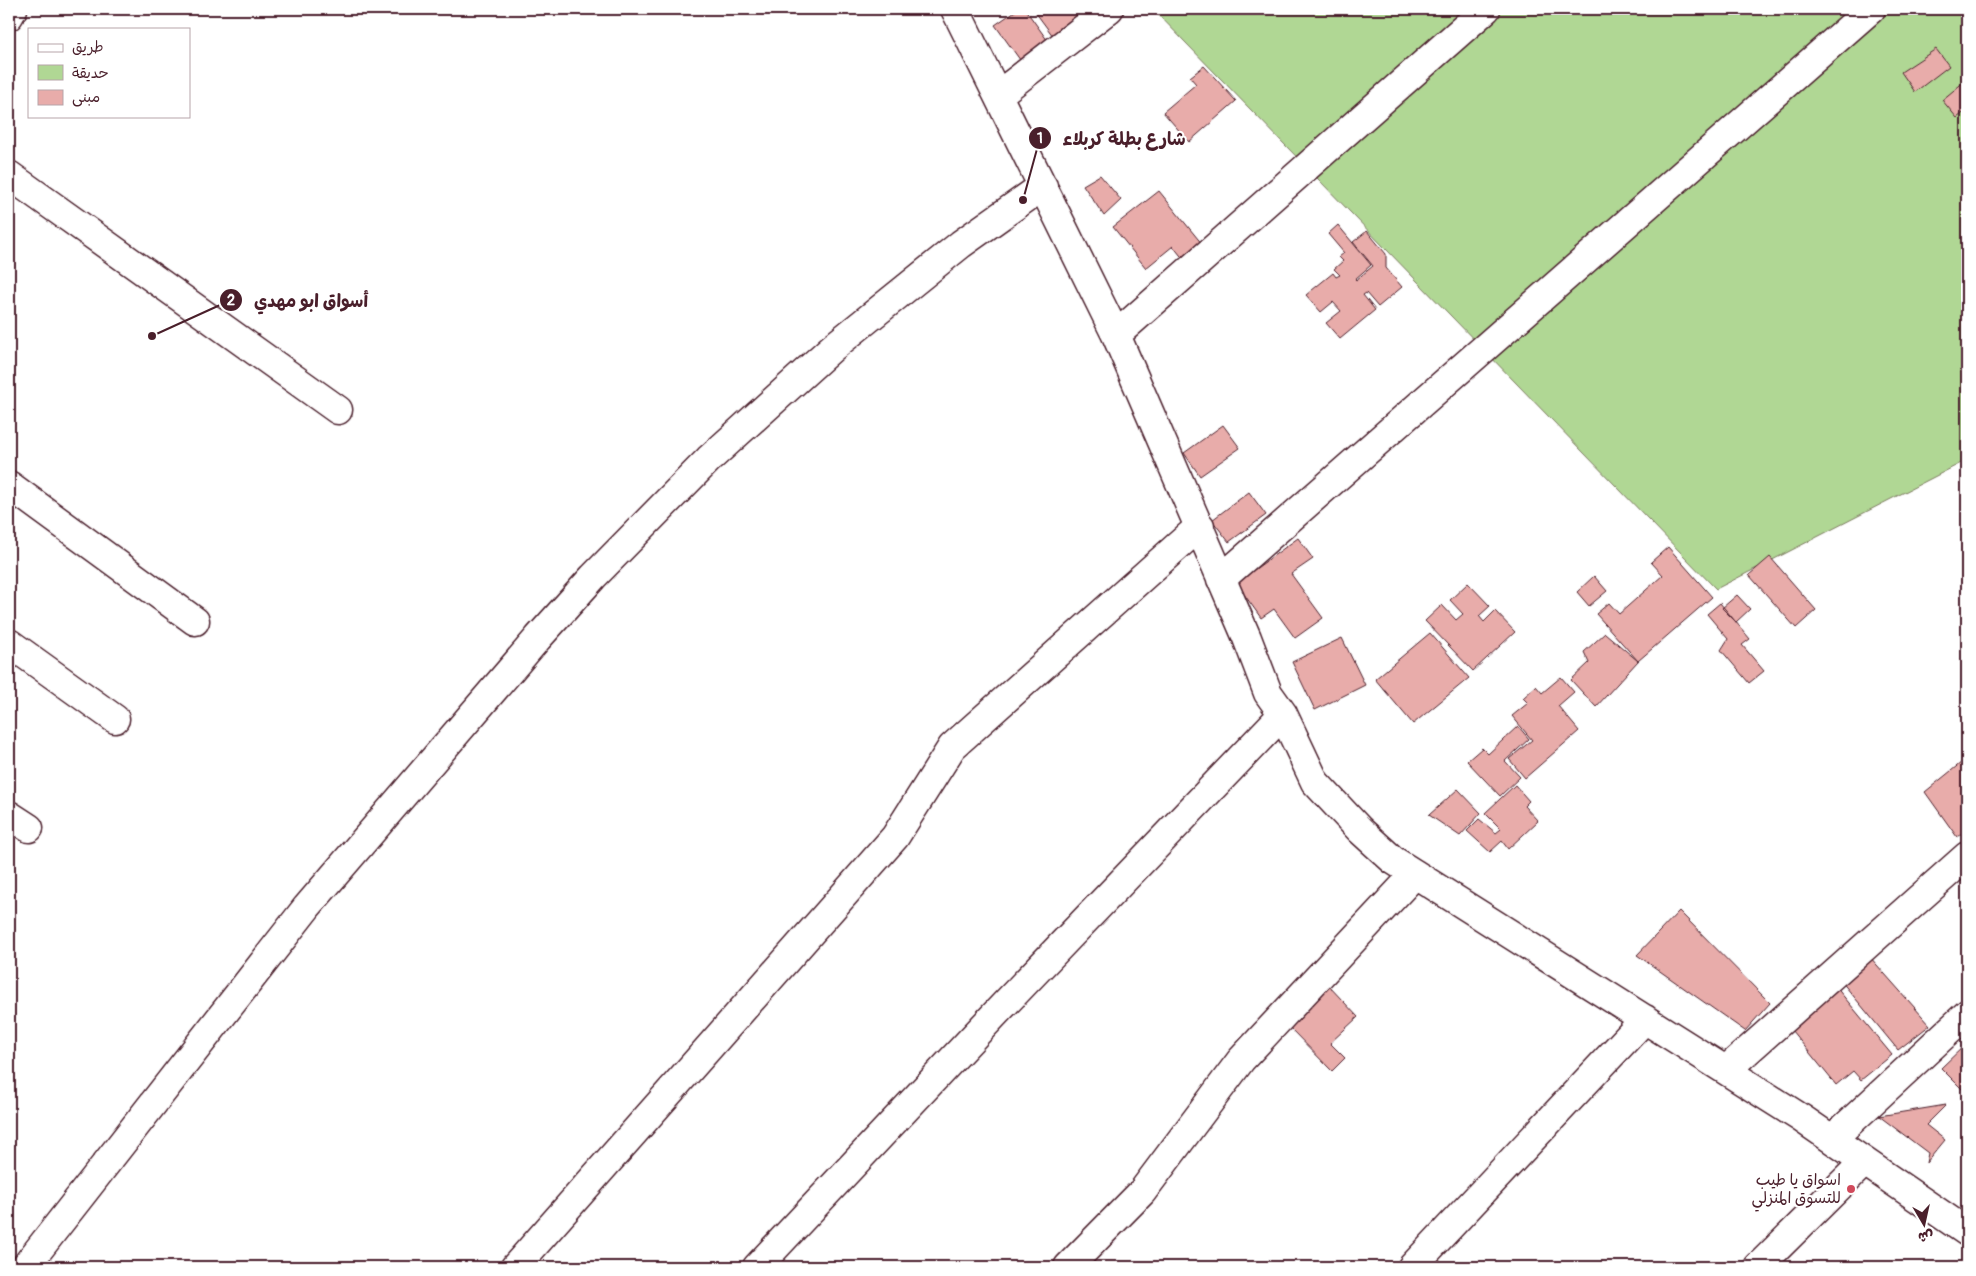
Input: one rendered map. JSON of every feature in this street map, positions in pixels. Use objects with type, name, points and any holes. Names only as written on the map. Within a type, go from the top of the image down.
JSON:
[{"type":"street","points":[[9,16],[13,9]]},
{"type":"street","points":[[955,9],[1116,335],[1248,638],[1268,694],[1283,714],[1315,782],[1360,830],[1393,860],[1726,1070],[1832,1139],[1967,1232]]},
{"type":"street","points":[[998,95],[1109,9]]},
{"type":"street","points":[[1116,335],[1486,9]]},
{"type":"street","points":[[1221,579],[1871,9]]},
{"type":"street","points":[[9,175],[338,410]]},
{"type":"street","points":[[25,1267],[307,907],[538,638],[594,577],[709,459],[832,348],[961,244],[1043,186]]},
{"type":"street","points":[[9,485],[195,620]]},
{"type":"street","points":[[515,1267],[895,837],[952,747],[1200,526]]},
{"type":"street","points":[[9,643],[115,718]]},
{"type":"street","points":[[757,1267],[996,1012],[1283,714]]},
{"type":"street","points":[[1726,1070],[1967,856]]},
{"type":"street","points":[[1068,1267],[1142,1192],[1240,1060],[1415,874]]},
{"type":"street","points":[[1832,1139],[1967,1014]]},
{"type":"street","points":[[1412,1267],[1645,1019]]},
{"type":"street","points":[[1758,1267],[1864,1162]]},
{"type":"green space","points":[[1153,9],[1967,9],[1967,460],[1716,589]]},
{"type":"building","points":[[1018,9],[1025,9],[1050,44],[1023,64],[995,25]]},
{"type":"building","points":[[1033,9],[1092,9],[1053,36]]},
{"type":"building","points":[[1936,49],[1949,66],[1915,92],[1901,72]]},
{"type":"building","points":[[1204,66],[1236,101],[1189,142],[1163,112],[1196,84],[1190,77]]},
{"type":"building","points":[[1965,81],[1967,83],[1967,110],[1957,118],[1942,100]]},
{"type":"building","points":[[1100,175],[1121,200],[1104,216],[1083,185]]},
{"type":"building","points":[[1159,191],[1207,250],[1188,265],[1173,246],[1146,268],[1113,227]]},
{"type":"building","points":[[1338,225],[1371,265],[1356,280],[1373,266],[1353,242],[1367,231],[1386,254],[1386,268],[1402,287],[1378,307],[1366,293],[1363,295],[1375,310],[1340,339],[1326,323],[1341,311],[1333,302],[1321,312],[1306,295],[1333,273],[1336,277],[1340,275],[1334,269],[1343,261],[1339,257],[1344,253],[1328,234]]},
{"type":"building","points":[[1223,425],[1240,448],[1200,476],[1184,453]]},
{"type":"building","points":[[1249,492],[1266,515],[1229,542],[1212,520]]},
{"type":"building","points":[[1298,538],[1313,559],[1291,574],[1323,618],[1295,638],[1274,609],[1261,618],[1236,583]]},
{"type":"building","points":[[1668,547],[1712,597],[1638,661],[1596,614],[1609,603],[1619,614],[1663,575],[1651,562]]},
{"type":"building","points":[[1770,557],[1816,610],[1796,628],[1749,575]]},
{"type":"building","points":[[1594,576],[1607,591],[1589,606],[1577,592]]},
{"type":"building","points":[[1468,583],[1490,606],[1479,616],[1484,622],[1495,611],[1515,632],[1473,671],[1425,621],[1442,605],[1456,620],[1463,614],[1450,600]]},
{"type":"building","points":[[1737,595],[1750,609],[1736,622],[1722,608]]},
{"type":"building","points":[[1720,603],[1750,639],[1742,645],[1764,671],[1749,683],[1721,650],[1728,639],[1707,614]]},
{"type":"building","points":[[1430,633],[1469,678],[1413,724],[1375,679]]},
{"type":"building","points":[[1605,633],[1638,661],[1596,707],[1571,680],[1589,663],[1584,652]]},
{"type":"building","points":[[1342,638],[1365,685],[1315,710],[1292,662]]},
{"type":"building","points":[[1561,677],[1574,692],[1558,706],[1579,731],[1525,778],[1509,759],[1532,740],[1512,716],[1528,703],[1523,698],[1536,686],[1542,693]]},
{"type":"building","points":[[1518,726],[1529,739],[1505,761],[1520,777],[1500,796],[1467,761],[1482,748],[1488,754]]},
{"type":"building","points":[[1967,758],[1967,829],[1957,837],[1925,792]]},
{"type":"building","points":[[1515,785],[1529,801],[1524,806],[1538,821],[1508,849],[1502,841],[1490,852],[1467,831],[1479,819],[1496,833],[1501,829],[1485,813]]},
{"type":"building","points":[[1458,789],[1481,813],[1460,836],[1429,815]]},
{"type":"building","points":[[1679,911],[1770,1003],[1745,1031],[1637,955]]},
{"type":"building","points":[[1869,956],[1930,1025],[1898,1050],[1841,981]]},
{"type":"building","points":[[1328,985],[1358,1017],[1330,1043],[1345,1058],[1332,1071],[1287,1025]]},
{"type":"building","points":[[1835,986],[1892,1055],[1861,1080],[1853,1071],[1836,1085],[1787,1025]]},
{"type":"building","points":[[1967,1043],[1967,1094],[1941,1068]]},
{"type":"building","points":[[1946,1105],[1926,1125],[1945,1140],[1926,1163],[1928,1153],[1879,1116]]},
{"type":"place","name":"شارع بطلة كربلاء","points":[[1023,200]]},
{"type":"place","name":"أسواق ابو مهدي","points":[[152,336]]},
{"type":"place","name":"اسواق يا طيب للتسوق المنزلي","points":[[1851,1189]]}]
